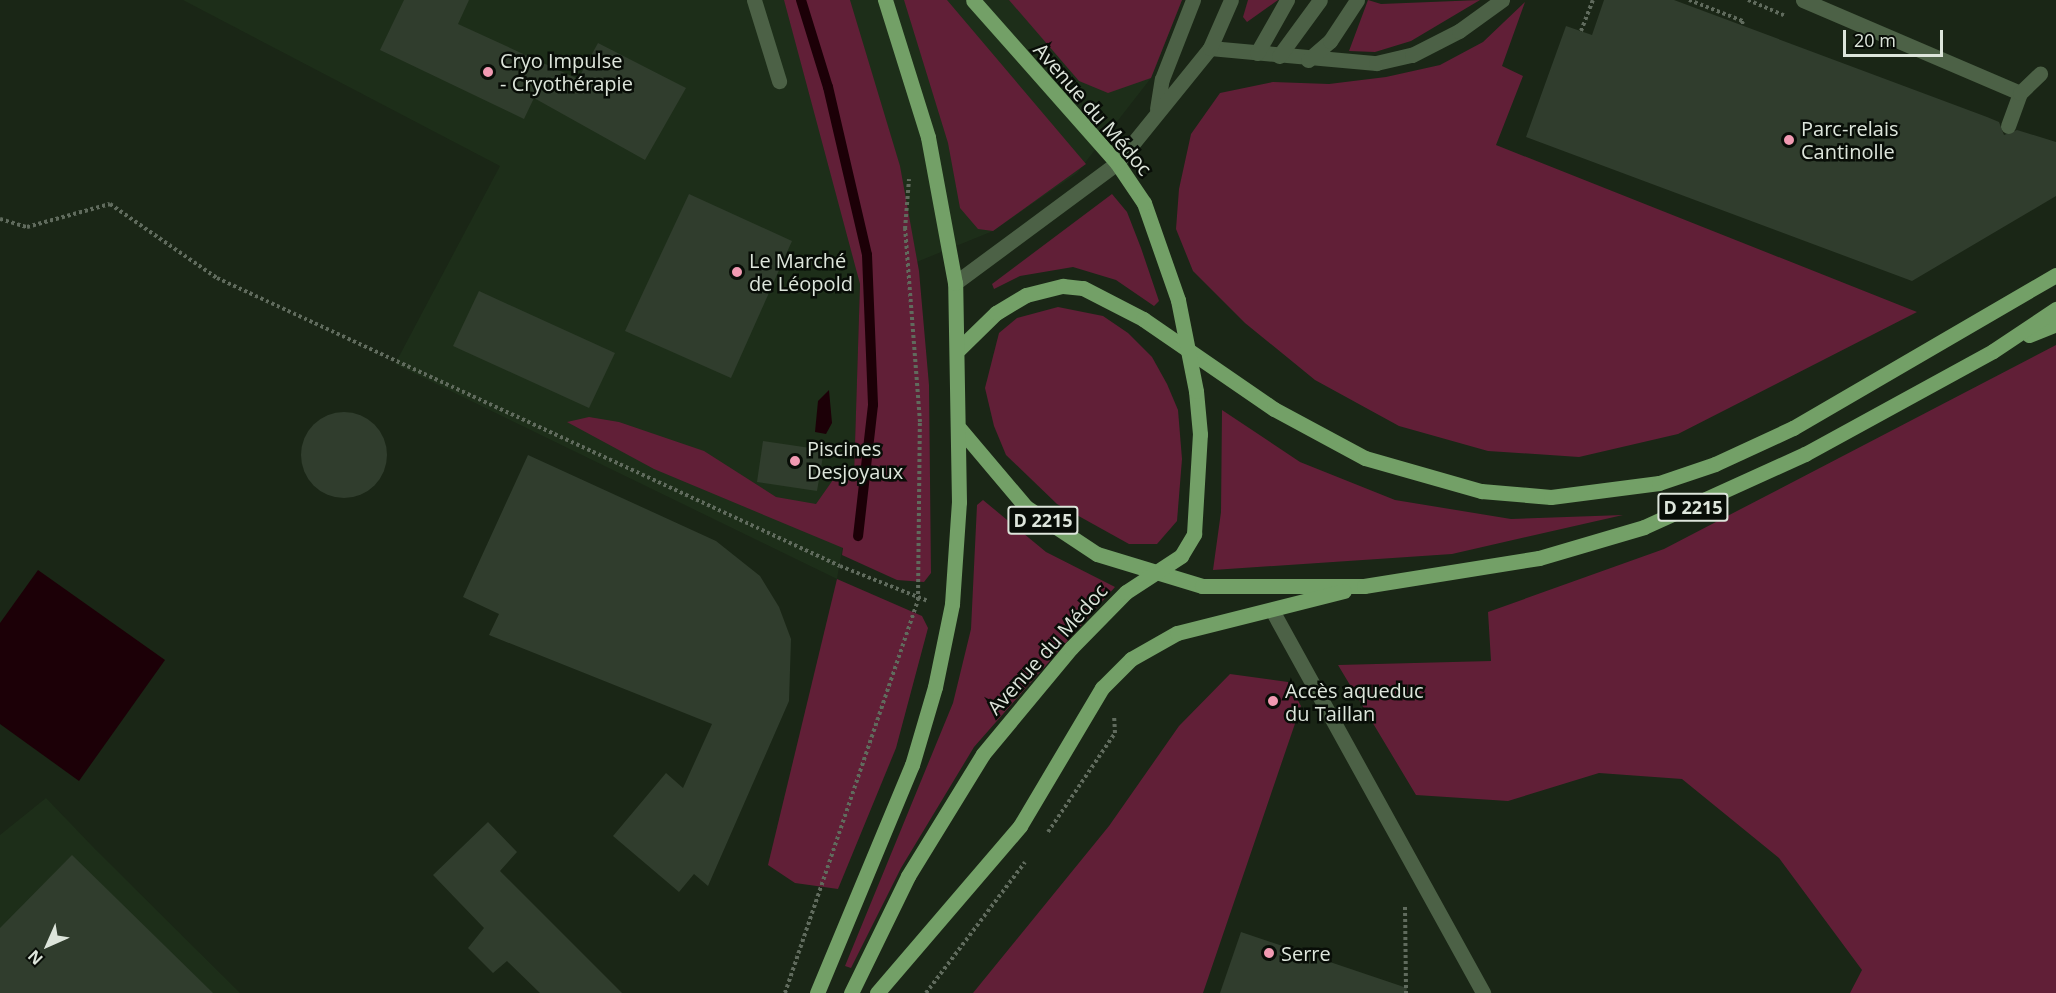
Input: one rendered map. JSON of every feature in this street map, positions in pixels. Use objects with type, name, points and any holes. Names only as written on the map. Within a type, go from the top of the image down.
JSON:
[{"type":"main road","points":[[817,993],[912,765],[952,604],[960,429],[955,283],[928,137],[885,0]]},
{"type":"main road","name":"Avenue du Médoc","points":[[851,993],[908,876],[983,754],[1071,648],[1126,592],[1181,556],[1194,534],[1200,434],[1189,351],[1143,203],[1117,164],[973,0]]},
{"type":"main road","name":"D 2215","points":[[959,349],[1013,301],[1063,286],[1106,296],[1274,409],[1365,458],[1481,490],[1551,497],[1597,493],[1659,483],[1793,428],[2056,275]]},
{"type":"main road","name":"D 2215","points":[[960,429],[1026,507],[1097,554],[1154,574],[1202,586],[1364,586],[1539,558],[1644,528],[1805,454],[1993,351],[2056,309]]},
{"type":"main road","name":"D 2215","points":[[1993,351],[2056,324]]},
{"type":"main road","points":[[877,993],[1020,826],[1107,681],[1159,640],[1202,625],[1273,612],[1364,586]]},
{"type":"street","points":[[754,0],[779,81]]},
{"type":"street","points":[[1157,109],[1162,79],[1193,0]]},
{"type":"street","points":[[955,283],[1117,164],[1157,109],[1210,48],[1231,0]]},
{"type":"street","points":[[1257,53],[1287,0]]},
{"type":"street","points":[[1279,56],[1320,0]]},
{"type":"street","points":[[1308,60],[1330,41],[1357,0]]},
{"type":"street","points":[[1210,48],[1308,60],[1376,63],[1412,55],[1459,31],[1502,0]]},
{"type":"street","points":[[1803,0],[2020,93]]},
{"type":"street","points":[[2008,126],[2020,93],[2040,74]]},
{"type":"street","points":[[1273,612],[1483,993]]},
{"type":"path","points":[[1581,31],[1593,0]]},
{"type":"path","points":[[1689,0],[1743,21],[1741,26]]},
{"type":"path","points":[[785,993],[918,600],[920,422],[905,229],[909,175]]},
{"type":"path","points":[[0,219],[27,227],[110,204],[217,278],[918,600],[952,604]]},
{"type":"path","points":[[1405,898],[1406,993]]},
{"type":"shaded area","points":[[183,0],[1182,0],[1151,78],[1077,173],[993,231],[860,285],[854,481],[837,579],[395,364],[500,166]]},
{"type":"shaded area","points":[[784,0],[850,0],[900,166],[919,271],[929,385],[931,573],[924,582],[897,580],[842,555],[843,548],[654,469],[567,422],[589,417],[619,422],[704,451],[776,497],[816,504],[835,477],[854,476],[860,284]]},
{"type":"shaded area","points":[[904,0],[947,0],[1086,164],[993,231],[978,229],[960,208],[948,143]]},
{"type":"shaded area","points":[[1009,0],[1182,0],[1151,78],[1108,93],[1079,81]]},
{"type":"shaded area","points":[[1248,0],[1278,0],[1247,22],[1243,17]]},
{"type":"shaded area","points":[[1368,0],[1381,4],[1480,0],[1411,41],[1375,52],[1349,51]]},
{"type":"shaded area","points":[[1525,2],[1502,66],[1523,76],[1496,145],[1917,312],[1678,434],[1579,457],[1488,451],[1399,426],[1315,380],[1245,323],[1193,271],[1176,229],[1179,189],[1191,134],[1220,93],[1273,82],[1329,84],[1386,77],[1440,65],[1483,42]]},
{"type":"shaded area","points":[[1112,194],[1127,212],[1141,248],[1159,301],[1154,306],[1116,280],[1073,267],[1020,276],[994,289],[992,284]]},
{"type":"shaded area","points":[[1058,307],[1103,316],[1128,333],[1152,357],[1178,410],[1182,459],[1177,521],[1157,544],[1129,544],[1057,504],[1006,455],[994,426],[985,388],[999,333],[1017,318]]},
{"type":"shaded area","points":[[2056,345],[2056,993],[1850,993],[1862,970],[1779,858],[1682,779],[1599,773],[1508,801],[1416,795],[1338,665],[1491,661],[1488,612],[1664,549]]},
{"type":"shaded area","points":[[829,390],[832,423],[826,434],[815,432],[818,401]]},
{"type":"shaded area","points":[[1222,410],[1300,462],[1395,500],[1511,519],[1623,515],[1452,554],[1213,570],[1221,512]]},
{"type":"shaded area","points":[[983,500],[1046,552],[1115,587],[974,747],[901,868],[851,968],[845,966],[953,703],[971,629],[977,505]]},
{"type":"shaded area","points":[[38,570],[165,660],[79,781],[0,724],[0,623]]},
{"type":"shaded area","points":[[837,579],[922,616],[928,628],[896,748],[838,889],[795,883],[768,865]]},
{"type":"shaded area","points":[[1230,674],[1288,682],[1301,706],[1203,993],[973,993],[1109,826],[1179,726]]},
{"type":"shaded area","points":[[46,798],[240,993],[0,993],[0,835]]},
{"type":"building","points":[[404,0],[469,0],[458,24],[578,79],[598,43],[686,88],[645,160],[534,98],[524,119],[380,50]]},
{"type":"building","name":"Parc-relais Cantinolle","points":[[1604,0],[1674,0],[1987,117],[1999,122],[2004,135],[2017,130],[2056,142],[2056,196],[1912,281],[1526,137],[1566,26],[1592,35]]},
{"type":"building","points":[[689,194],[792,241],[731,378],[625,331]]},
{"type":"building","points":[[479,291],[615,353],[589,408],[453,346]]},
{"type":"building","points":[[344,412],[368,419],[380,431],[387,455],[380,479],[368,491],[344,498],[320,491],[308,479],[301,455],[308,431],[320,419]]},
{"type":"building","points":[[763,441],[824,450],[817,491],[757,482]]},
{"type":"building","points":[[528,455],[716,541],[760,576],[779,607],[791,639],[789,701],[708,886],[694,874],[679,892],[613,836],[666,773],[683,788],[712,724],[489,635],[499,614],[463,597]]},
{"type":"building","points":[[488,822],[517,852],[500,871],[622,993],[540,993],[507,961],[493,973],[468,948],[484,928],[433,875]]},
{"type":"building","points":[[72,855],[213,993],[0,993],[0,928]]},
{"type":"building","name":"Serre","points":[[1241,932],[1407,988],[1406,993],[1220,993]]},
{"type":"waterway","points":[[801,0],[828,87],[867,255],[873,405],[858,536]]},
{"type":"place","name":"Cryo Impulse - Cryothérapie","points":[[488,72]]},
{"type":"place","name":"Parc-relais Cantinolle","points":[[1789,140]]},
{"type":"place","name":"Le Marché de Léopold","points":[[737,272]]},
{"type":"place","name":"Piscines Desjoyaux","points":[[795,461]]},
{"type":"place","name":"Accès aqueduc du Taillan","points":[[1273,701]]},
{"type":"place","name":"Serre","points":[[1269,953]]}]
